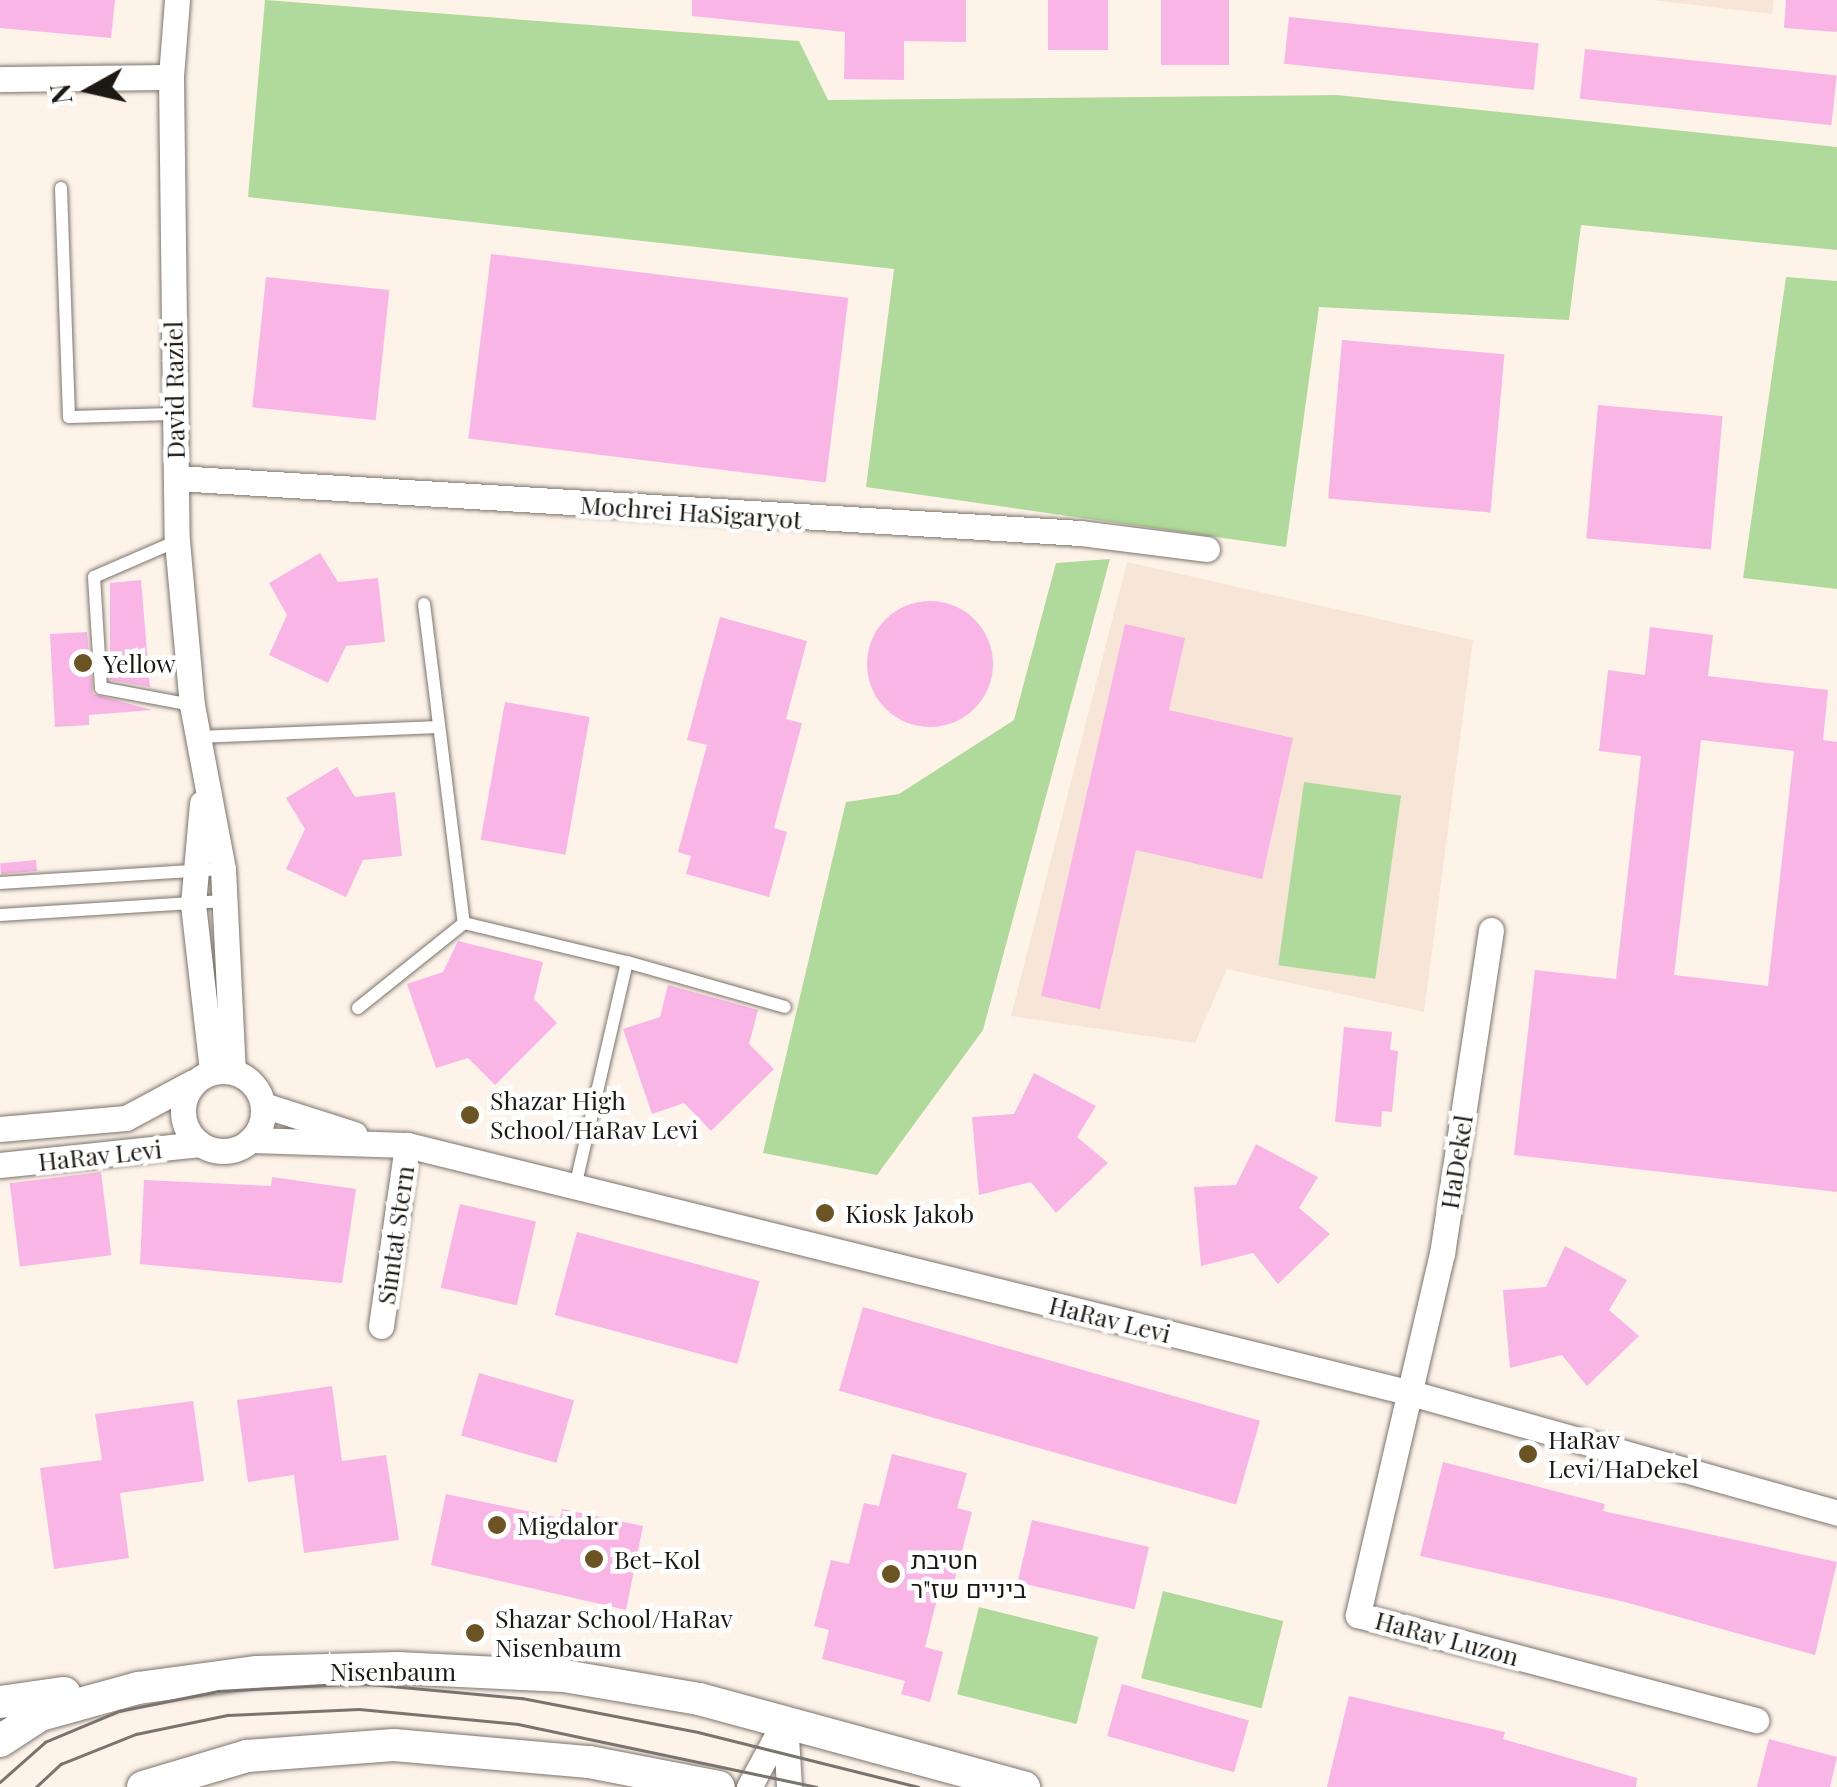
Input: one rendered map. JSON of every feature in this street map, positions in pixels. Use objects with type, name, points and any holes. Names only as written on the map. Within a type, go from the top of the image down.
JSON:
[{"type":"main road","name":"Nisenbaum","points":[[0,1742],[40,1716],[138,1688],[345,1669],[527,1674],[699,1698],[1024,1787]]},
{"type":"main road","points":[[0,1702],[138,1688]]},
{"type":"main road","points":[[143,1787],[247,1756],[321,1746],[495,1752],[719,1787]]},
{"type":"street","name":"David Raziel","points":[[177,0],[171,77],[177,541],[192,705],[224,869],[214,1074]]},
{"type":"street","points":[[0,80],[171,77]]},
{"type":"street","name":"Mochrei HaSigaryot","points":[[176,478],[1080,533],[1207,549]]},
{"type":"street","name":"David Raziel","points":[[205,779],[193,904],[214,1074]]},
{"type":"street","name":"HaDekel","points":[[1411,1393],[1442,1253],[1491,930]]},
{"type":"street","points":[[214,1074],[253,1084],[263,1104],[251,1140],[226,1151],[200,1144],[183,1112],[214,1074]]},
{"type":"street","name":"HaRav Levi","points":[[0,1129],[126,1118],[164,1103],[214,1074]]},
{"type":"street","name":"HaRav Levi","points":[[263,1104],[378,1142]]},
{"type":"street","name":"HaRav Levi","points":[[251,1140],[407,1145],[1411,1393],[1837,1513]]},
{"type":"street","name":"HaRav Levi","points":[[0,1165],[200,1144]]},
{"type":"street","name":"Simtat Stern","points":[[381,1326],[407,1145]]},
{"type":"street","name":"HaRav Luzon","points":[[1411,1393],[1358,1615],[1756,1720]]},
{"type":"street","points":[[750,1787],[785,1721]]},
{"type":"street","points":[[785,1721],[789,1787]]},
{"type":"lane","points":[[61,188],[69,418],[173,414]]},
{"type":"lane","points":[[177,541],[94,577],[101,688],[192,705]]},
{"type":"lane","points":[[424,604],[464,923]]},
{"type":"lane","points":[[198,738],[439,727]]},
{"type":"lane","points":[[0,883],[194,874],[224,869]]},
{"type":"lane","points":[[0,915],[224,901]]},
{"type":"lane","points":[[464,923],[626,962],[785,1007]]},
{"type":"lane","points":[[358,1008],[464,923]]},
{"type":"lane","points":[[575,1187],[626,962]]},
{"type":"shaded area","points":[[1652,0],[1774,0],[1772,14]]},
{"type":"shaded area","points":[[1127,562],[1473,640],[1424,1012],[1227,969],[1195,1043],[1011,1016]]},
{"type":"green space","points":[[265,0],[799,41],[828,100],[1337,95],[1837,147],[1837,250],[1581,225],[1569,320],[1319,307],[1286,547],[866,487],[894,269],[248,197]]},
{"type":"green space","points":[[1786,277],[1837,281],[1837,589],[1743,578]]},
{"type":"green space","points":[[1110,559],[983,1030],[877,1175],[763,1153],[846,802],[899,794],[1014,720],[1056,563]]},
{"type":"green space","points":[[1304,782],[1401,796],[1375,979],[1278,965]]},
{"type":"green space","points":[[1163,1591],[1283,1621],[1262,1708],[1141,1678]]},
{"type":"green space","points":[[979,1607],[1098,1637],[1077,1724],[957,1694]]},
{"type":"building","points":[[0,0],[115,0],[111,38],[0,28]]},
{"type":"building","points":[[692,0],[966,0],[966,42],[904,41],[904,80],[844,79],[845,32],[692,16]]},
{"type":"building","points":[[1048,0],[1108,0],[1108,50],[1048,50]]},
{"type":"building","points":[[1161,0],[1229,0],[1229,65],[1161,65]]},
{"type":"building","points":[[1786,0],[1837,0],[1837,32],[1784,28]]},
{"type":"building","points":[[1289,17],[1539,43],[1534,90],[1284,64]]},
{"type":"building","points":[[1585,49],[1837,75],[1831,125],[1580,99]]},
{"type":"building","points":[[491,254],[848,298],[826,482],[468,439]]},
{"type":"building","points":[[266,277],[389,290],[376,420],[252,407]]},
{"type":"building","points":[[1342,340],[1504,354],[1491,513],[1328,498]]},
{"type":"building","points":[[1598,405],[1723,416],[1711,549],[1586,538]]},
{"type":"building","points":[[320,553],[338,582],[378,578],[385,642],[346,646],[328,683],[269,655],[287,615],[269,583]]},
{"type":"building","points":[[141,580],[150,687],[110,680],[110,583]]},
{"type":"building","points":[[930,601],[954,606],[974,620],[988,640],[993,664],[988,688],[974,708],[954,722],[930,727],[906,722],[886,708],[872,688],[867,664],[872,640],[886,620],[906,606]]},
{"type":"building","points":[[720,617],[807,641],[786,719],[802,723],[774,828],[787,832],[769,897],[686,874],[691,856],[678,852],[707,745],[687,740]]},
{"type":"building","points":[[1125,624],[1185,638],[1169,710],[1293,738],[1262,879],[1136,850],[1100,1009],[1041,996]]},
{"type":"building","points":[[1650,627],[1713,635],[1708,676],[1828,690],[1823,740],[1837,742],[1837,1192],[1514,1155],[1535,970],[1616,979],[1641,756],[1599,751],[1608,670],[1645,675]],"holes":[[[1701,740],[1794,751],[1768,986],[1674,975]]]},
{"type":"building","points":[[87,632],[93,694],[152,710],[89,715],[89,725],[55,727],[50,634]]},
{"type":"building","points":[[505,702],[590,717],[565,855],[481,840]]},
{"type":"building","points":[[337,767],[355,797],[395,792],[402,856],[363,860],[346,897],[286,869],[305,829],[286,798]]},
{"type":"building","points":[[36,860],[37,871],[1,874],[0,863]]},
{"type":"building","points":[[458,941],[543,962],[534,999],[557,1023],[495,1085],[468,1058],[436,1068],[407,984],[443,972]]},
{"type":"building","points":[[668,985],[758,1010],[749,1044],[774,1069],[711,1131],[684,1103],[652,1114],[623,1029],[660,1017]]},
{"type":"building","points":[[1344,1027],[1392,1032],[1390,1050],[1398,1051],[1392,1112],[1382,1111],[1381,1127],[1335,1122]]},
{"type":"building","points":[[1034,1073],[1096,1106],[1077,1137],[1108,1163],[1056,1213],[1031,1182],[979,1195],[972,1117],[1014,1114]]},
{"type":"building","points":[[1256,1144],[1318,1177],[1299,1208],[1330,1234],[1278,1284],[1253,1253],[1201,1266],[1194,1187],[1236,1185]]},
{"type":"building","points":[[101,1172],[111,1255],[20,1267],[10,1183]]},
{"type":"building","points":[[272,1177],[356,1189],[342,1283],[140,1264],[144,1180],[271,1186]]},
{"type":"building","points":[[460,1204],[536,1222],[517,1305],[441,1288]]},
{"type":"building","points":[[577,1232],[760,1281],[737,1364],[555,1315]]},
{"type":"building","points":[[1565,1246],[1627,1280],[1609,1310],[1639,1336],[1587,1386],[1562,1355],[1510,1368],[1503,1290],[1546,1287]]},
{"type":"building","points":[[863,1307],[1260,1421],[1236,1504],[839,1391]]},
{"type":"building","points":[[479,1373],[574,1400],[556,1463],[461,1435]]},
{"type":"building","points":[[332,1386],[342,1461],[386,1455],[399,1540],[304,1553],[294,1475],[248,1482],[237,1400]]},
{"type":"building","points":[[193,1401],[204,1481],[120,1493],[129,1558],[54,1569],[40,1468],[102,1460],[95,1414]]},
{"type":"building","name":"חטיבת ביניים שז\"ר","points":[[892,1454],[967,1473],[957,1508],[972,1512],[953,1586],[941,1583],[925,1647],[943,1652],[930,1702],[901,1694],[905,1681],[822,1659],[829,1630],[814,1626],[831,1560],[849,1564],[864,1503],[879,1506]]},
{"type":"building","points":[[1443,1462],[1605,1504],[1603,1511],[1837,1562],[1815,1655],[1625,1602],[1420,1556]]},
{"type":"building","points":[[446,1494],[560,1518],[562,1509],[643,1526],[626,1610],[431,1565]]},
{"type":"building","points":[[1032,1520],[1149,1547],[1135,1609],[1018,1582]]},
{"type":"building","points":[[1122,1684],[1249,1720],[1234,1772],[1107,1736]]},
{"type":"building","points":[[1349,1696],[1505,1732],[1503,1739],[1637,1778],[1636,1787],[1327,1787]]},
{"type":"building","points":[[1769,1739],[1837,1757],[1830,1787],[1757,1787]]},
{"type":"tram line","points":[[0,1782],[45,1742],[119,1711],[218,1691],[359,1683],[522,1698],[698,1732],[918,1787]]},
{"type":"tram line","points":[[36,1787],[61,1764],[136,1734],[228,1715],[359,1709],[518,1724],[816,1787]]},
{"type":"place","name":"Yellow","points":[[83,663]]},
{"type":"place","name":"Shazar High School/HaRav Levi","points":[[470,1115]]},
{"type":"place","name":"Kiosk Jakob","points":[[825,1213]]},
{"type":"place","name":"HaRav Levi/HaDekel","points":[[1528,1454]]},
{"type":"place","name":"Migdalor","points":[[497,1525]]},
{"type":"place","name":"Bet-Kol","points":[[594,1559]]},
{"type":"place","name":"חטיבת ביניים שז\"ר","points":[[891,1574]]},
{"type":"place","name":"Shazar School/HaRav Nisenbaum","points":[[475,1633]]}]
